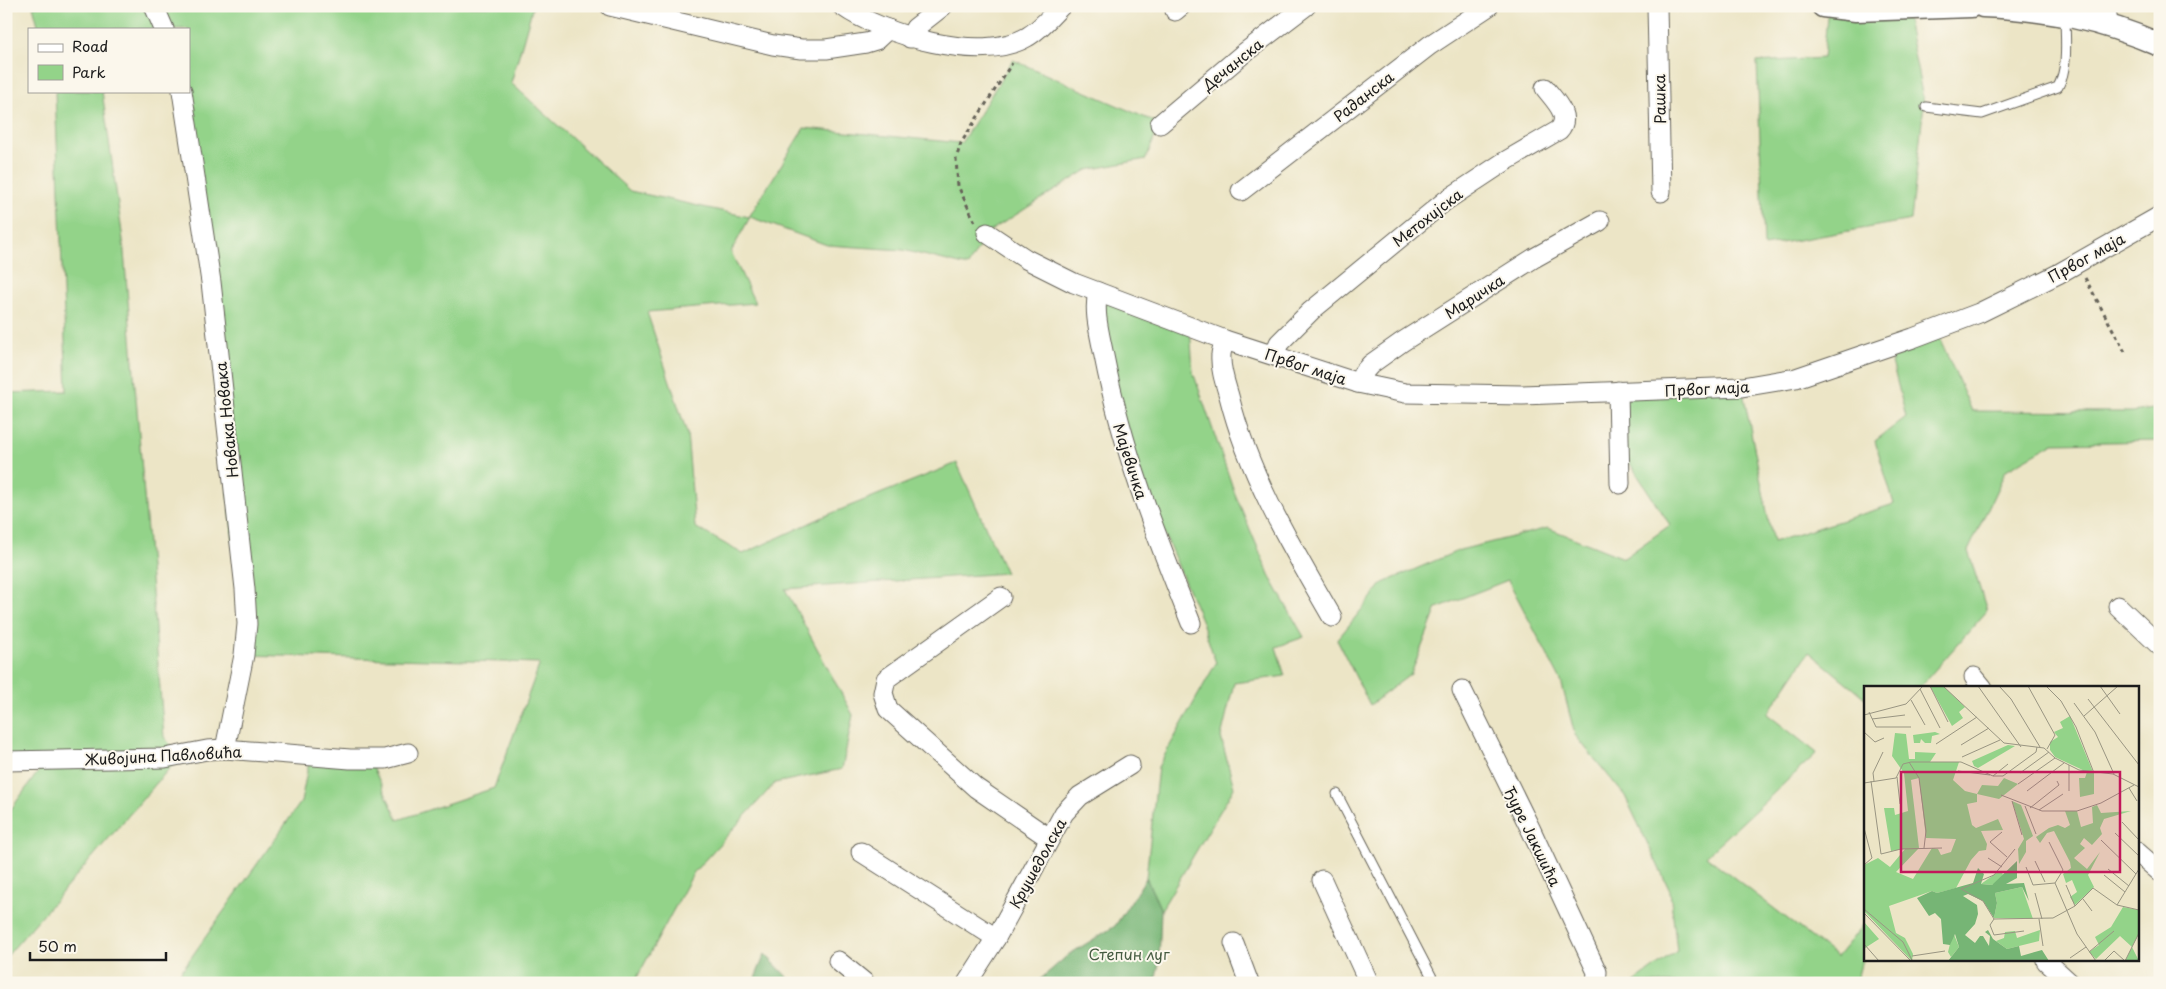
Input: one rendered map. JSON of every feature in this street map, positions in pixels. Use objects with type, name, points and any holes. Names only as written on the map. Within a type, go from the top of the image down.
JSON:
[{"type":"street","points":[[154,6],[164,28]]},
{"type":"street","points":[[610,6],[773,45],[801,49],[826,49],[866,43],[876,40],[888,29]]},
{"type":"street","points":[[842,6],[910,38],[948,45],[989,47],[1010,44],[1028,37],[1061,6]]},
{"type":"street","points":[[910,38],[915,28],[942,6]]},
{"type":"street","name":"Дечанска","points":[[1160,124],[1244,53],[1306,6]]},
{"type":"street","name":"Раданска","points":[[1242,190],[1430,45],[1489,6]]},
{"type":"street","name":"Рашка","points":[[1657,6],[1661,192]]},
{"type":"street","points":[[1823,6],[1856,10],[1971,6]]},
{"type":"street","points":[[1983,6],[2065,15],[2107,16],[2160,45]]},
{"type":"street","name":"Метохијска","points":[[1274,355],[1284,337],[1310,311],[1446,201],[1504,162],[1559,130],[1564,123],[1564,115],[1545,88]]},
{"type":"street","name":"Новака Новака","points":[[182,92],[211,282],[246,598],[247,624],[244,655],[225,749]]},
{"type":"street","name":"Првог маја","points":[[981,229],[1048,272],[1225,340],[1358,383],[1389,391],[1522,395],[1742,387],[1796,378],[1961,321],[2077,264],[2160,216]]},
{"type":"street","name":"Маричка","points":[[1358,383],[1363,373],[1371,364],[1402,342],[1534,258],[1600,221]]},
{"type":"street","name":"Мајевичка","points":[[1098,292],[1096,310],[1102,346],[1122,434],[1156,536],[1191,623]]},
{"type":"street","points":[[1225,340],[1221,354],[1222,373],[1244,444],[1262,489],[1284,533],[1332,617]]},
{"type":"street","points":[[1618,391],[1620,484]]},
{"type":"street","points":[[1001,597],[886,679],[884,693],[888,709],[976,788],[1049,838]]},
{"type":"street","points":[[2118,606],[2160,646]]},
{"type":"street","name":"Ђуре Јакшића","points":[[1462,690],[1531,830],[1597,972],[1596,983]]},
{"type":"street","name":"Живојина Павловића","points":[[6,762],[165,758],[207,750],[225,749],[350,760],[385,760],[408,752]]},
{"type":"street","name":"Крушедолска","points":[[967,983],[996,938],[1064,813],[1080,796],[1130,765]]},
{"type":"street","points":[[861,852],[996,938]]},
{"type":"street","points":[[2138,853],[2160,872]]},
{"type":"street","points":[[1322,880],[1369,983]]},
{"type":"street","points":[[1234,943],[1249,983]]},
{"type":"street","points":[[838,962],[865,983]]},
{"type":"street","points":[[2047,962],[2070,983]]},
{"type":"lane","points":[[1926,108],[1982,114],[2058,87],[2065,68],[2065,15]]},
{"type":"lane","points":[[1337,794],[1435,983]]},
{"type":"path","points":[[981,229],[958,186],[956,159],[961,143],[1028,37]]},
{"type":"path","points":[[2077,264],[2125,352]]},
{"type":"green space","points":[[33,6],[533,6],[511,83],[630,191],[749,217],[804,128],[961,143],[1013,60],[1160,124],[1146,159],[1087,170],[987,233],[968,266],[903,250],[827,245],[750,217],[731,252],[755,303],[647,312],[687,433],[695,527],[743,554],[825,516],[957,463],[1006,573],[785,589],[853,715],[842,769],[775,783],[694,872],[634,983],[173,983],[301,802],[310,756],[369,759],[398,820],[494,788],[540,663],[244,655],[189,92],[190,28],[39,28]]},
{"type":"green space","points":[[1828,7],[1905,9],[1924,103],[1911,220],[1764,246],[1757,62],[1823,58]]},
{"type":"green space","points":[[55,92],[102,92],[123,240],[164,737],[180,756],[6,957],[6,816],[46,761],[6,762],[6,393],[67,391]]},
{"type":"green space","points":[[1098,292],[1190,326],[1193,372],[1235,494],[1271,579],[1304,637],[1276,647],[1285,676],[1234,683],[1221,737],[1234,788],[1161,910],[1146,878],[1158,767],[1216,663],[1202,622],[1122,434]]},
{"type":"green space","points":[[1936,330],[1972,411],[2132,412],[2160,408],[2160,441],[2054,443],[2006,470],[1968,551],[1987,611],[1921,686],[1864,686],[1864,697],[1809,652],[1767,714],[1817,753],[1706,856],[1837,957],[1864,924],[1864,953],[1856,983],[1633,983],[1677,951],[1670,891],[1625,796],[1575,735],[1561,681],[1508,580],[1437,608],[1411,674],[1370,705],[1337,640],[1383,583],[1460,550],[1548,528],[1624,558],[1670,525],[1618,445],[1618,391],[1742,387],[1773,542],[1894,504],[1875,441],[1906,417],[1888,346]]},
{"type":"green space","name":"Степин луг","points":[[1146,878],[1161,910],[1159,963],[1155,983],[1036,983],[1068,955],[1115,926]]},
{"type":"green space","points":[[765,954],[793,983],[753,983]]}]
